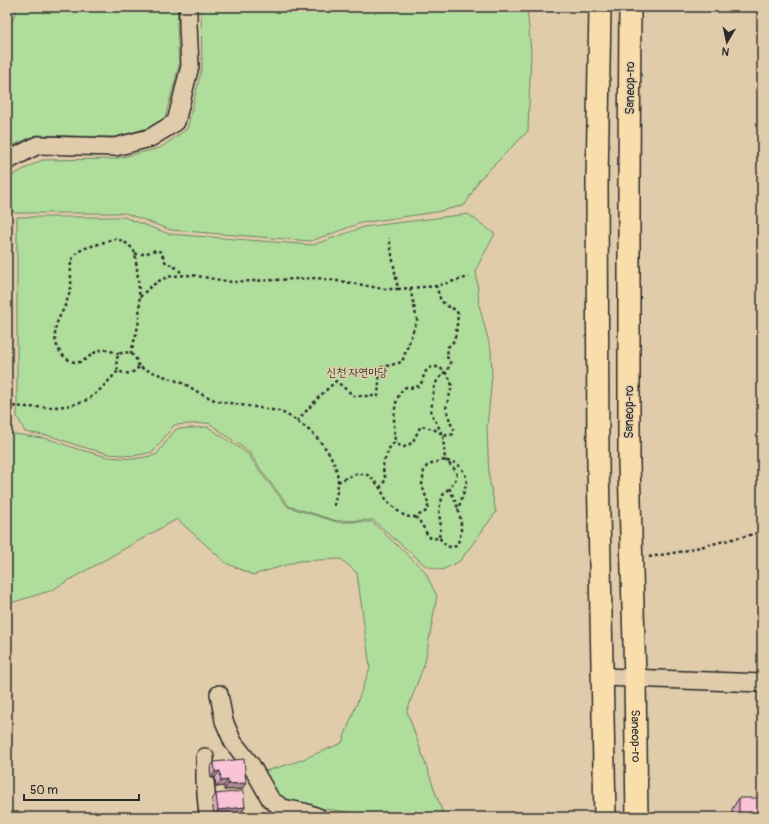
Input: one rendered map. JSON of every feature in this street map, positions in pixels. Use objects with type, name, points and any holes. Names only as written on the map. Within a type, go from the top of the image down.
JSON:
[{"type":"main road","points":[[600,7],[596,181],[605,817]]},
{"type":"main road","name":"Saneop-ro","points":[[630,7],[629,463],[637,817]]},
{"type":"street","points":[[7,161],[38,145],[115,147],[150,138],[176,122],[190,66],[188,7]]},
{"type":"street","points":[[603,677],[762,683]]},
{"type":"street","points":[[219,694],[224,722],[233,742],[250,765],[271,800],[283,808],[304,812],[318,817]]},
{"type":"street","points":[[205,757],[208,817]]},
{"type":"path","points":[[389,238],[398,289]]},
{"type":"path","points":[[113,239],[123,241],[135,254],[140,310],[138,328],[131,352],[119,354],[108,350],[102,350],[88,359],[80,362],[72,362],[59,351],[54,333],[57,322],[66,303],[71,285],[71,268],[74,257],[81,250],[113,239]]},
{"type":"path","points":[[135,254],[144,254],[156,250],[162,252],[166,263],[179,269],[183,275]]},
{"type":"path","points":[[140,298],[150,287],[162,279],[183,275],[232,282],[317,278],[385,289],[436,286],[469,277]]},
{"type":"path","points":[[436,286],[441,301],[456,310],[458,314],[456,334],[453,342],[448,347],[447,357],[450,361],[450,366],[437,381],[434,387],[431,412],[443,435],[444,460],[456,470],[457,475],[455,482],[449,488],[443,495],[439,509],[441,527],[440,537],[447,547],[456,546],[460,536],[461,522],[454,498],[449,488]]},
{"type":"path","points":[[297,421],[336,381],[354,396],[378,396],[380,368],[402,362],[417,320],[410,288]]},
{"type":"path","points":[[131,352],[140,367],[185,384],[201,394],[217,401],[279,411],[289,415],[297,421],[312,433],[323,445],[336,468],[338,482],[334,506]]},
{"type":"path","points":[[118,371],[116,360],[119,354]]},
{"type":"path","points":[[118,371],[124,374],[134,372],[140,367]]},
{"type":"path","points":[[432,367],[439,367],[450,379],[452,386],[446,408],[454,429],[453,434],[449,436],[443,435],[428,427],[422,426],[417,430],[411,443],[404,447],[395,442],[395,412],[401,390],[406,387],[412,388],[419,386],[422,383],[426,371],[432,367]]},
{"type":"path","points":[[7,406],[44,407],[75,405],[91,398],[118,371]]},
{"type":"path","points":[[380,488],[386,479],[382,471],[383,464],[389,447],[395,442]]},
{"type":"path","points":[[338,482],[356,474],[366,474],[374,480],[387,501],[398,511],[405,516],[415,517],[425,512],[428,508],[428,503],[422,485],[424,470],[427,466],[444,460],[457,463],[467,479],[458,510]]},
{"type":"path","points":[[415,517],[420,522],[424,531],[432,538],[436,539],[440,537]]},
{"type":"path","points":[[632,559],[679,552],[762,532]]},
{"type":"green space","points":[[18,7],[178,7],[177,25],[179,66],[165,118],[147,128],[116,137],[36,135],[7,148],[7,28],[11,23]]},
{"type":"green space","points":[[201,7],[527,7],[531,52],[528,131],[479,180],[465,205],[436,212],[361,223],[311,241],[171,230],[125,213],[16,213],[7,208],[7,178],[42,160],[114,159],[160,148],[187,129],[202,68]]},
{"type":"green space","name":"신천 자연마당","points":[[468,214],[495,234],[476,269],[479,305],[491,350],[492,376],[487,428],[489,478],[496,512],[460,561],[442,570],[426,566],[373,520],[337,521],[289,506],[266,477],[249,452],[209,423],[174,425],[153,452],[133,456],[109,454],[79,446],[51,436],[25,432],[17,416],[17,217],[124,217],[169,234],[313,245],[364,227]]},
{"type":"green space","points":[[208,427],[248,454],[288,507],[337,522],[372,522],[424,570],[437,596],[425,662],[407,711],[444,817],[383,817],[290,804],[274,794],[262,772],[296,762],[342,743],[370,668],[357,573],[341,559],[299,561],[253,575],[226,563],[177,519],[50,591],[7,604],[7,433],[49,439],[77,449],[108,457],[134,459],[156,455],[176,429]]},
{"type":"building","points":[[244,759],[246,783],[228,784],[228,780],[221,781],[220,771],[215,772],[214,762]]},
{"type":"building","points":[[243,791],[245,807],[218,810],[216,794]]},
{"type":"building","points":[[739,798],[762,798],[762,817],[739,817]]}]
